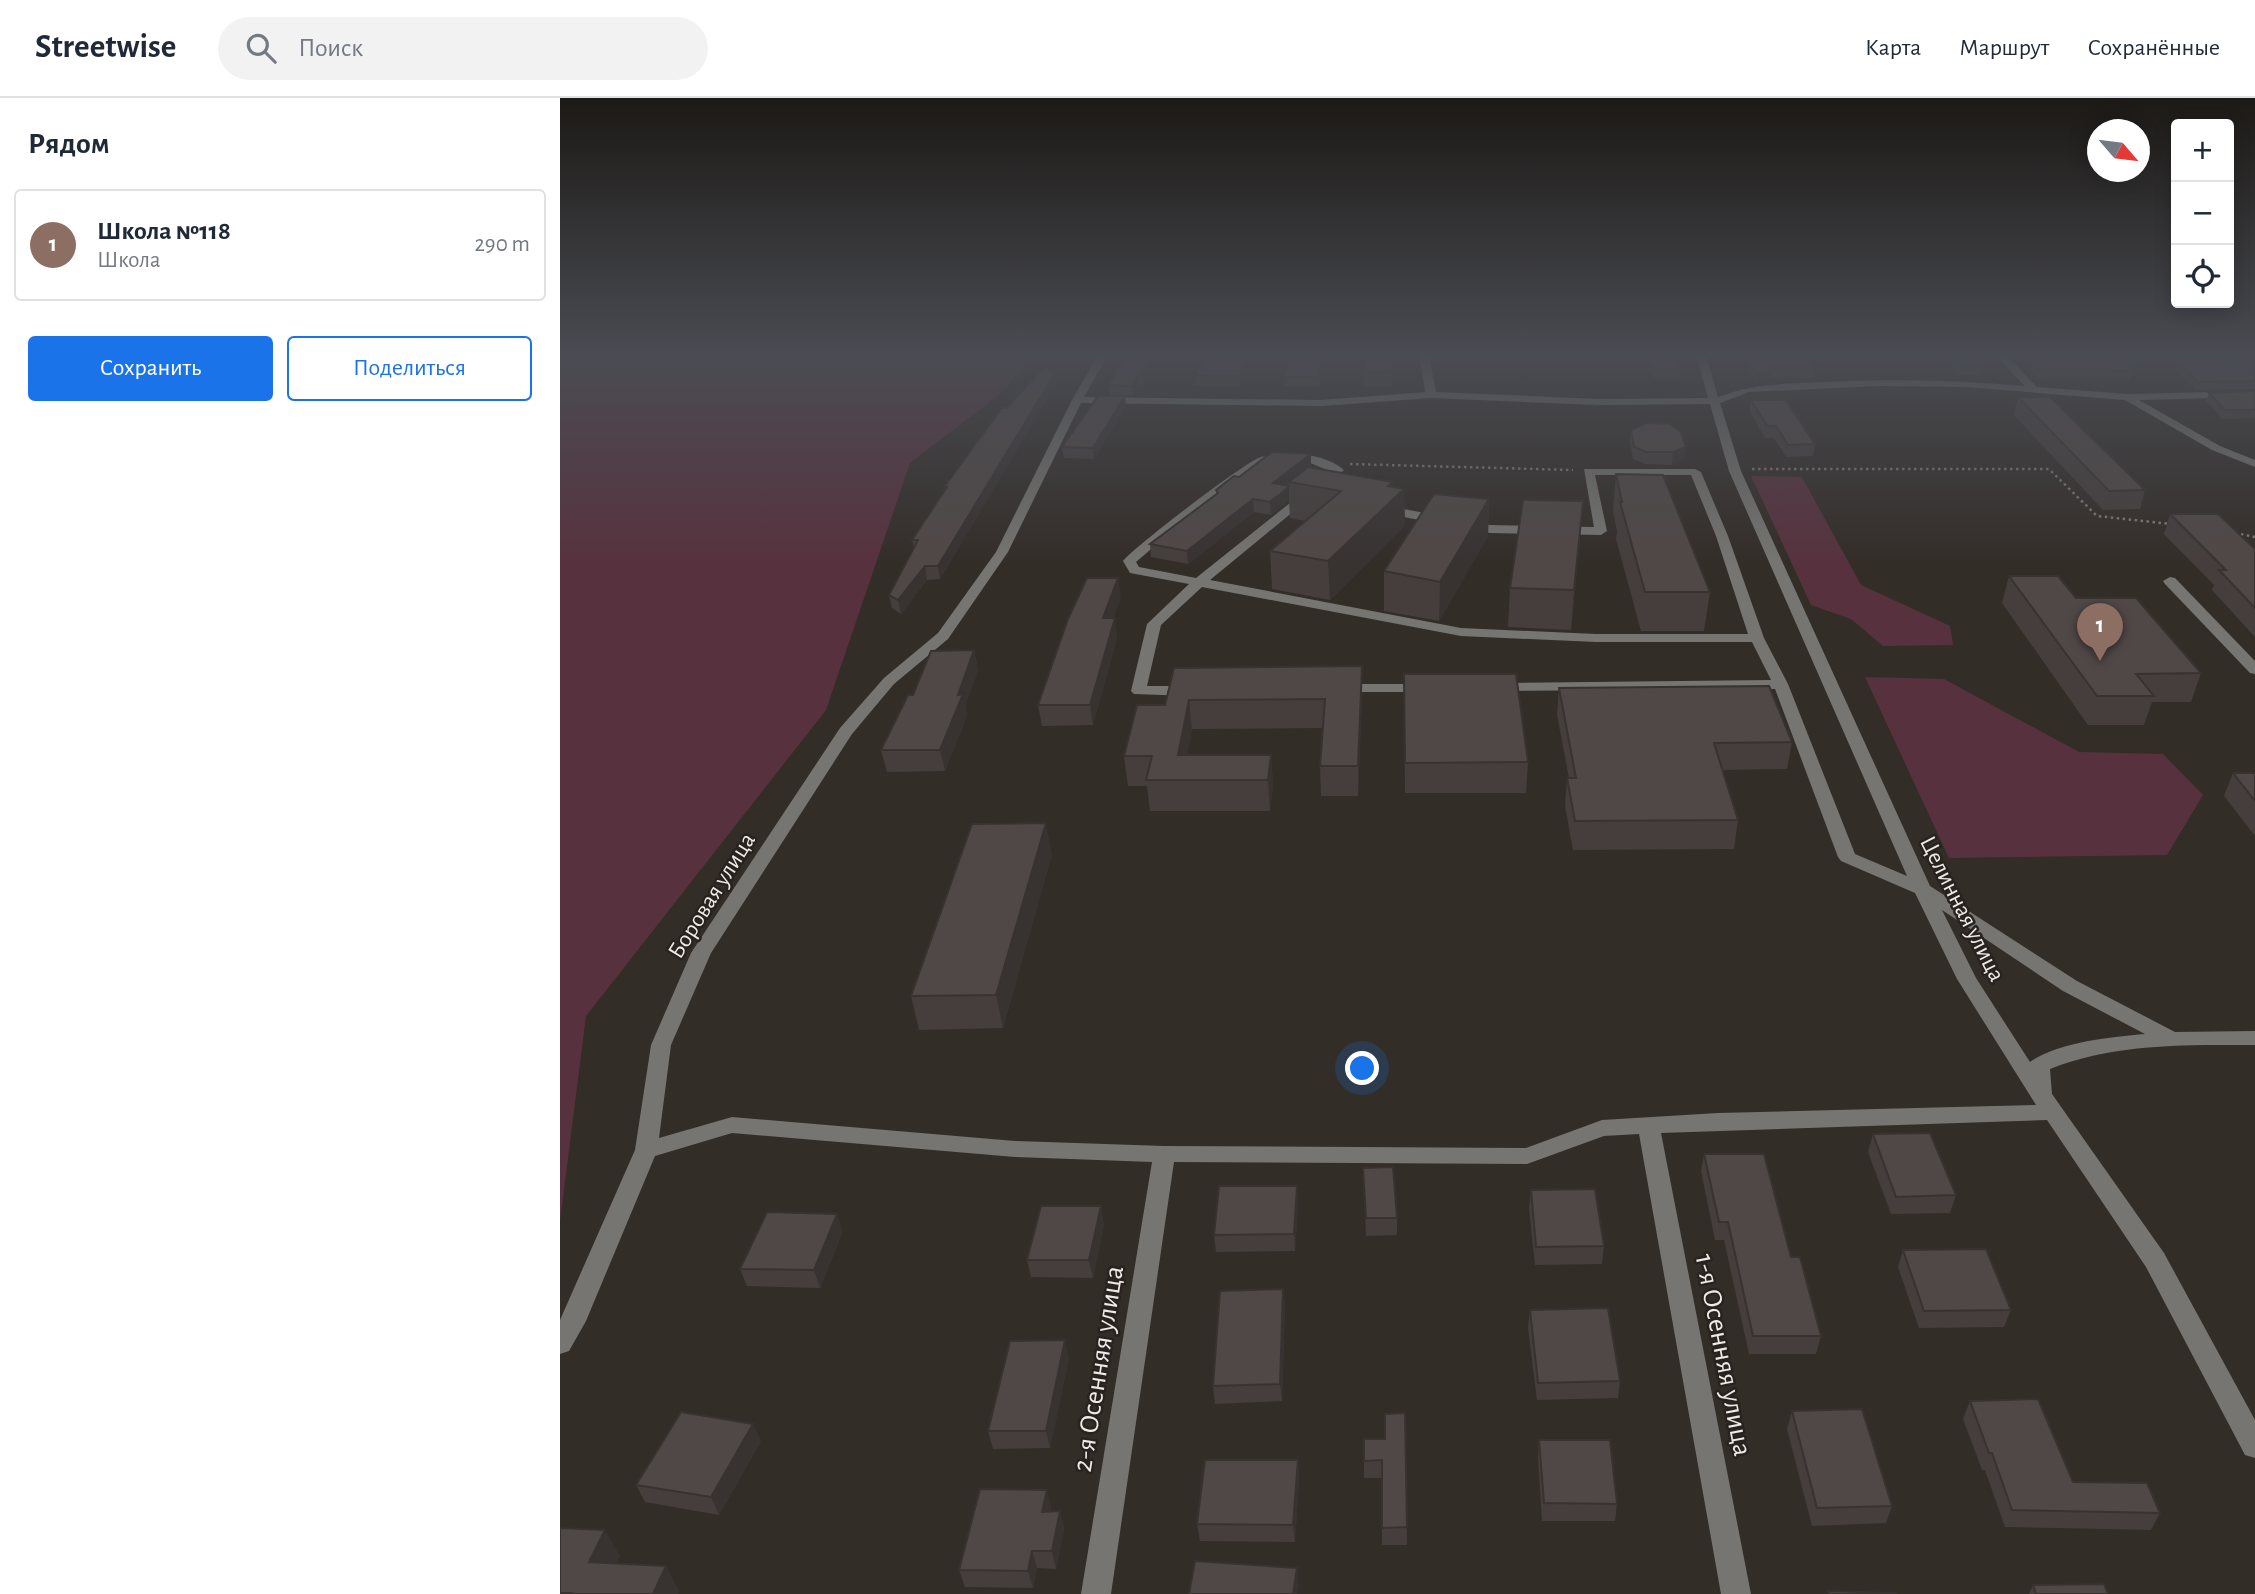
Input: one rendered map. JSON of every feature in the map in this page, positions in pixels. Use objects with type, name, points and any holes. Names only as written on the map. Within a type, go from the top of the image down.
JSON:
[{"type":"street","name":"Боровая улица","points":[[560,1343],[573,1321],[646,1150],[661,1045],[701,953],[846,731],[889,681],[943,636],[1002,552],[1065,425]]},
{"type":"street","name":"Целинная улица","points":[[1722,425],[1735,471],[1922,889],[1967,979],[2047,1103],[2155,1260],[2255,1446]]},
{"type":"street","points":[[2176,425],[2216,448],[2255,464]]},
{"type":"street","points":[[1209,691],[1139,691],[1154,624],[1198,583],[1315,497],[1338,470],[1325,463],[1284,456],[1261,460],[1129,561],[1135,570],[1198,583],[1461,632],[1596,638],[1757,638]]},
{"type":"street","points":[[1373,508],[1490,530],[1601,531],[1587,471],[1695,472],[1722,536],[1757,638],[1781,684],[1847,857],[1922,889],[2070,986],[2170,1038]]},
{"type":"street","points":[[2170,581],[2255,670]]},
{"type":"street","points":[[1474,688],[1781,684]]},
{"type":"street","points":[[1320,689],[1446,688]]},
{"type":"street","points":[[646,1150],[732,1125],[1015,1149],[1164,1154],[1527,1156],[1602,1128],[2047,1103],[2039,1065],[2065,1053],[2170,1038],[2255,1038]]},
{"type":"street","name":"1-я Осенняя улица","points":[[1649,1127],[1736,1594]]},
{"type":"street","name":"2-я Осенняя улица","points":[[1096,1594],[1164,1154]]},
{"type":"path","points":[[1325,463],[1587,471]]},
{"type":"path","points":[[1735,471],[1784,467],[2049,469],[2096,516],[2177,524]]},
{"type":"path","points":[[2229,532],[2255,537]]},
{"type":"shaded area","points":[[560,425],[960,425],[910,463],[826,710],[586,1016],[560,1221]]},
{"type":"shaded area","points":[[1751,476],[1802,477],[1861,585],[1950,626],[1953,645],[1883,646],[1851,619],[1811,605]]},
{"type":"shaded area","points":[[1865,677],[1944,679],[2079,752],[2163,754],[2203,795],[2167,855],[1949,858]]},
{"type":"building","points":[[990,425],[1024,425],[938,566],[925,566],[898,600],[889,595],[918,540],[912,540],[947,487],[944,487]]},
{"type":"building","points":[[1078,425],[1107,425],[1093,448],[1062,447]]},
{"type":"building","points":[[1642,425],[1671,425],[1681,432],[1686,447],[1673,452],[1646,452],[1634,447],[1631,430]]},
{"type":"building","points":[[1802,425],[1815,444],[1788,445],[1776,426],[1767,426]]},
{"type":"building","points":[[2045,425],[2078,425],[2145,490],[2109,491]]},
{"type":"building","points":[[1272,452],[1311,454],[1273,483],[1289,487],[1270,502],[1253,499],[1187,551],[1150,544],[1218,493],[1216,490],[1234,476],[1239,477]]},
{"type":"building","points":[[1308,467],[1393,482],[1388,486],[1404,489],[1328,561],[1270,551],[1341,491],[1289,482]]},
{"type":"building","points":[[1616,474],[1663,475],[1710,592],[1645,592],[1620,502]]},
{"type":"building","points":[[1434,494],[1489,499],[1440,582],[1384,571]]},
{"type":"building","points":[[1523,500],[1583,501],[1574,590],[1510,588]]},
{"type":"building","points":[[2170,514],[2218,514],[2255,549],[2255,608],[2219,570],[2226,570]]},
{"type":"building","points":[[2009,576],[2058,576],[2076,598],[2136,598],[2201,673],[2136,674],[2154,696],[2097,696]]},
{"type":"building","points":[[1087,578],[1118,578],[1103,618],[1115,618],[1090,705],[1038,705],[1068,619]]},
{"type":"building","points":[[974,650],[958,695],[963,694],[940,750],[881,750],[908,695],[913,695],[931,651]]},
{"type":"building","points":[[1362,666],[1358,766],[1320,766],[1325,699],[1189,700],[1178,755],[1271,755],[1268,780],[1146,780],[1152,756],[1124,756],[1137,705],[1165,705],[1174,668]]},
{"type":"building","points":[[1404,674],[1516,674],[1528,762],[1405,763]]},
{"type":"building","points":[[1769,686],[1792,742],[1714,743],[1738,820],[1575,821],[1567,778],[1576,778],[1559,688]]},
{"type":"building","points":[[2233,773],[2255,773],[2255,801]]},
{"type":"building","points":[[1046,823],[996,995],[911,996],[972,824]]},
{"type":"building","points":[[1930,1133],[1956,1195],[1896,1197],[1873,1134]]},
{"type":"building","points":[[1704,1154],[1764,1154],[1791,1257],[1800,1257],[1821,1336],[1753,1336],[1728,1222],[1719,1222]]},
{"type":"building","points":[[1393,1167],[1397,1218],[1366,1218],[1363,1168]]},
{"type":"building","points":[[1219,1186],[1297,1186],[1294,1234],[1214,1235]]},
{"type":"building","points":[[1595,1189],[1604,1246],[1536,1247],[1531,1190]]},
{"type":"building","points":[[1041,1206],[1101,1206],[1089,1260],[1027,1260]]},
{"type":"building","points":[[767,1212],[837,1214],[814,1270],[740,1269]]},
{"type":"building","points":[[1986,1249],[2011,1310],[1924,1311],[1903,1250]]},
{"type":"building","points":[[1283,1289],[1280,1384],[1213,1386],[1220,1291]]},
{"type":"building","points":[[1608,1308],[1620,1381],[1538,1383],[1530,1310]]},
{"type":"building","points":[[1065,1340],[1046,1431],[988,1431],[1010,1341]]},
{"type":"building","points":[[2038,1399],[2073,1482],[2147,1483],[2160,1513],[2012,1510],[1970,1401]]},
{"type":"building","points":[[1862,1409],[1892,1506],[1817,1508],[1792,1411]]},
{"type":"building","points":[[681,1412],[753,1424],[711,1497],[636,1485]]},
{"type":"building","points":[[1405,1413],[1407,1527],[1382,1528],[1382,1460],[1364,1461],[1364,1439],[1385,1439],[1385,1414]]},
{"type":"building","points":[[1539,1440],[1610,1440],[1617,1504],[1544,1503]]},
{"type":"building","points":[[1205,1460],[1298,1460],[1293,1525],[1197,1524]]},
{"type":"building","points":[[980,1489],[1047,1490],[1042,1512],[1060,1511],[1052,1551],[1032,1551],[1028,1571],[959,1570]]},
{"type":"building","points":[[560,1528],[605,1530],[589,1562],[666,1566],[653,1594],[560,1593]]},
{"type":"building","points":[[1195,1561],[1297,1568],[1293,1594],[1189,1594]]},
{"type":"building","points":[[2104,1584],[2108,1594],[2036,1594],[2033,1585]]},
{"type":"building","points":[[1828,1591],[1895,1593],[1896,1594],[1829,1594]]},
{"type":"place","name":"Школа №118","points":[[2100,661]]}]
